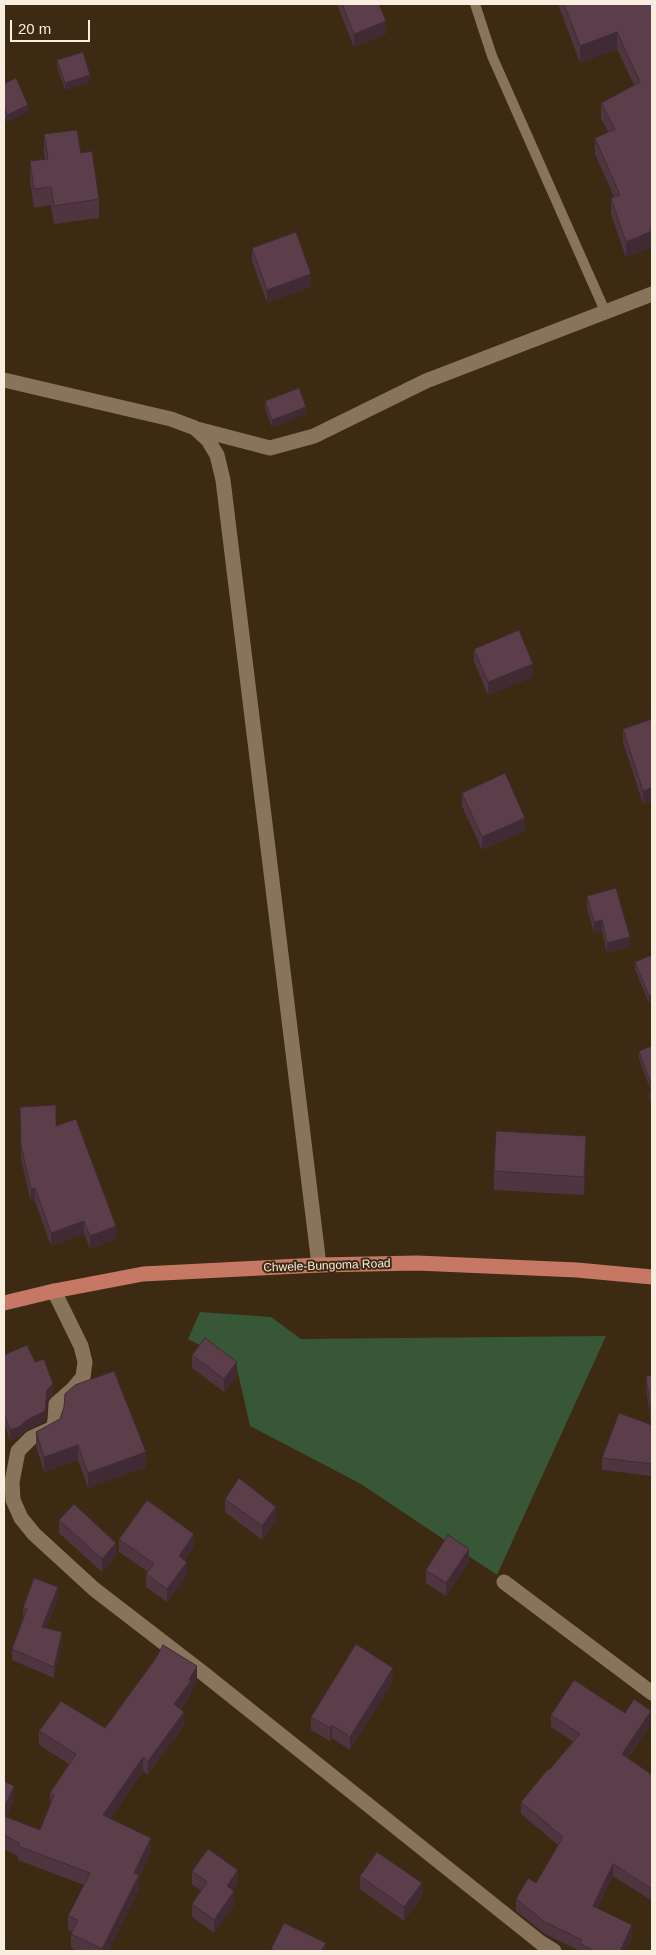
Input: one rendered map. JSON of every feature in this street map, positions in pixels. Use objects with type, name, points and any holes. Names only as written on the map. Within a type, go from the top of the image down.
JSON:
[{"type":"main road","name":"Chwele-Bungoma Road","points":[[4,1303],[54,1291],[144,1274],[319,1265],[417,1264],[578,1270],[652,1277]]},
{"type":"street","points":[[4,380],[171,419],[195,428],[270,448],[314,436],[426,381],[652,294]]},
{"type":"street","points":[[195,428],[208,440],[217,456],[223,480],[319,1265]]},
{"type":"street","points":[[54,1291],[81,1346],[85,1362],[83,1377],[56,1404],[53,1428],[31,1438],[18,1451],[12,1482],[13,1500],[21,1518],[34,1534],[94,1588],[211,1679],[541,1944],[554,1951]]},
{"type":"street","points":[[504,1582],[652,1693]]},
{"type":"lane","points":[[475,4],[492,56],[605,311]]},
{"type":"green space","points":[[200,1312],[271,1317],[301,1339],[606,1336],[497,1575],[361,1484],[250,1426],[236,1364],[188,1339]]},
{"type":"building","points":[[342,4],[379,4],[386,21],[354,34]]},
{"type":"building","points":[[564,4],[652,4],[652,231],[626,242],[611,198],[620,195],[595,138],[615,129],[601,103],[640,82],[617,32],[580,46]]},
{"type":"building","points":[[83,52],[90,75],[65,83],[57,60]]},
{"type":"building","points":[[16,78],[28,105],[7,115],[4,108],[4,84]]},
{"type":"building","points":[[77,130],[81,153],[92,151],[99,199],[54,206],[51,187],[34,189],[30,161],[48,159],[44,134]]},
{"type":"building","points":[[296,232],[311,274],[267,290],[252,248]]},
{"type":"building","points":[[299,388],[306,407],[272,420],[265,401]]},
{"type":"building","points":[[519,630],[533,664],[488,682],[474,649]]},
{"type":"building","points":[[652,719],[652,788],[643,791],[623,729]]},
{"type":"building","points":[[505,773],[525,818],[482,837],[462,793]]},
{"type":"building","points":[[616,888],[630,937],[607,943],[602,920],[594,922],[587,896]]},
{"type":"building","points":[[652,955],[652,995],[649,996],[635,962]]},
{"type":"building","points":[[652,1046],[652,1087],[639,1051]]},
{"type":"building","points":[[56,1105],[56,1126],[76,1119],[116,1226],[90,1236],[84,1221],[51,1233],[35,1188],[31,1189],[21,1146],[20,1107]]},
{"type":"building","points":[[496,1131],[586,1136],[584,1177],[494,1171]]},
{"type":"building","points":[[205,1338],[237,1362],[224,1379],[192,1355]]},
{"type":"building","points":[[27,1345],[35,1362],[44,1359],[53,1384],[47,1390],[45,1411],[27,1420],[19,1427],[10,1430],[4,1414],[4,1355]]},
{"type":"building","points":[[114,1371],[146,1452],[88,1473],[78,1445],[44,1457],[36,1432],[60,1419],[64,1407],[65,1394],[75,1385]]},
{"type":"building","points":[[652,1375],[652,1419],[646,1376]]},
{"type":"building","points":[[619,1413],[652,1425],[652,1464],[602,1458]]},
{"type":"building","points":[[239,1478],[276,1507],[262,1526],[225,1499]]},
{"type":"building","points":[[147,1500],[194,1534],[179,1556],[187,1562],[167,1589],[146,1574],[154,1564],[119,1539]]},
{"type":"building","points":[[74,1504],[116,1543],[102,1559],[59,1520]]},
{"type":"building","points":[[448,1535],[469,1549],[446,1583],[426,1570]]},
{"type":"building","points":[[34,1578],[58,1587],[42,1627],[62,1632],[54,1667],[12,1649],[27,1609],[23,1608]]},
{"type":"building","points":[[356,1644],[393,1668],[350,1737],[332,1725],[330,1728],[311,1717]]},
{"type":"building","points":[[163,1645],[197,1666],[189,1680],[191,1681],[174,1704],[184,1712],[148,1761],[143,1757],[103,1815],[151,1838],[134,1873],[139,1875],[102,1949],[71,1934],[78,1920],[68,1916],[90,1873],[18,1846],[19,1843],[4,1835],[4,1816],[40,1830],[54,1795],[50,1793],[76,1754],[39,1731],[61,1701],[105,1728],[156,1658]]},
{"type":"building","points":[[574,1680],[625,1713],[634,1699],[651,1711],[622,1754],[652,1775],[652,1889],[613,1864],[593,1906],[632,1925],[620,1951],[595,1951],[580,1944],[582,1940],[545,1922],[516,1899],[528,1878],[536,1883],[563,1837],[521,1802],[580,1734],[551,1715]]},
{"type":"building","points":[[4,1781],[14,1786],[4,1808]]},
{"type":"building","points":[[208,1849],[238,1870],[227,1886],[234,1891],[214,1920],[192,1904],[207,1882],[192,1871]]},
{"type":"building","points":[[377,1852],[422,1883],[404,1907],[360,1876]]},
{"type":"building","points":[[284,1923],[326,1943],[321,1951],[276,1951],[271,1949]]}]
